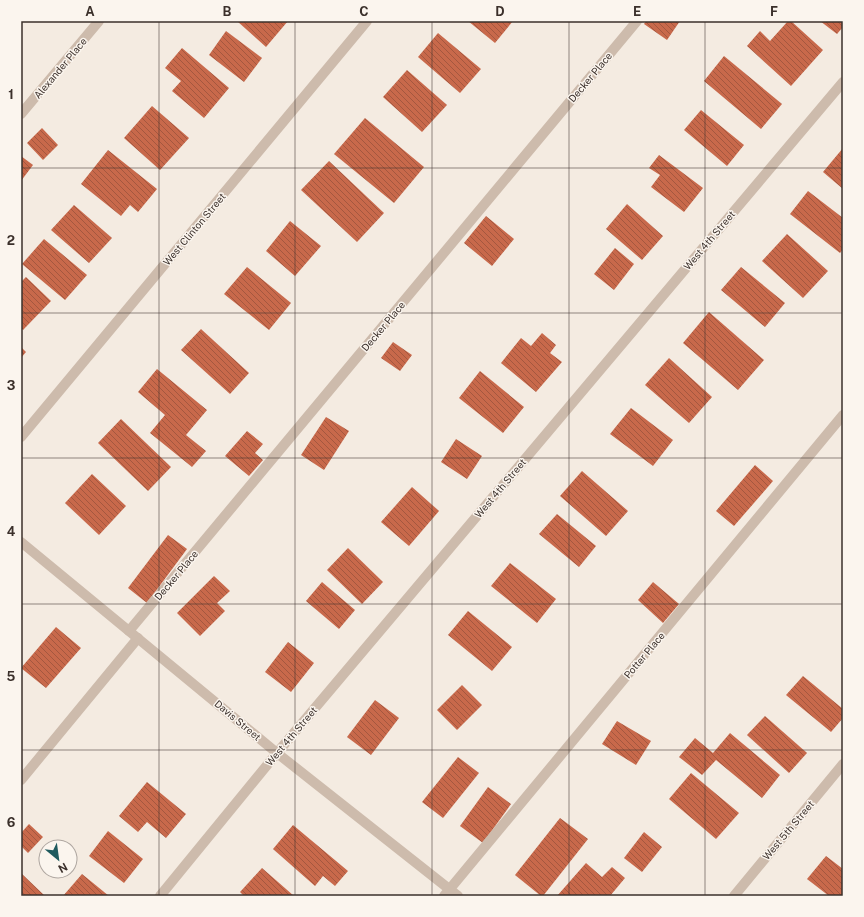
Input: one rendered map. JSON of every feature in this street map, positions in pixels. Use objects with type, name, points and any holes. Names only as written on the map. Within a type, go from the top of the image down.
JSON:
[{"type":"street","name":"Alexander Place","points":[[21,114],[99,21]]},
{"type":"street","name":"West Clinton Street","points":[[21,437],[367,21]]},
{"type":"street","name":"Decker Place","points":[[129,631],[636,21]]},
{"type":"street","name":"West 4th Street","points":[[160,896],[277,753],[843,82]]},
{"type":"street","name":"Potter Place","points":[[451,894],[843,415]]},
{"type":"street","name":"Davis Street","points":[[21,542],[451,894]]},
{"type":"street","points":[[21,780],[138,638]]},
{"type":"street","name":"West 5th Street","points":[[734,896],[842,767]]},
{"type":"building","points":[[237,21],[288,21],[266,47]]},
{"type":"building","points":[[468,21],[513,21],[495,43]]},
{"type":"building","points":[[646,21],[680,21],[667,40],[644,24]]},
{"type":"building","points":[[788,21],[791,21],[823,50],[791,86],[747,46],[760,31],[770,41]]},
{"type":"building","points":[[820,21],[843,21],[843,27],[837,34]]},
{"type":"building","points":[[226,31],[262,58],[244,82],[209,55]]},
{"type":"building","points":[[438,33],[481,69],[460,93],[418,57]]},
{"type":"building","points":[[182,48],[229,88],[204,118],[172,91],[181,81],[165,68]]},
{"type":"building","points":[[724,56],[782,104],[761,129],[704,81]]},
{"type":"building","points":[[407,70],[447,105],[422,132],[383,97]]},
{"type":"building","points":[[152,106],[189,138],[160,170],[124,138]]},
{"type":"building","points":[[701,110],[744,145],[727,166],[684,130]]},
{"type":"building","points":[[365,118],[424,167],[394,203],[334,154]]},
{"type":"building","points":[[42,128],[58,145],[43,160],[27,143]]},
{"type":"building","points":[[843,148],[843,189],[823,172]]},
{"type":"building","points":[[108,150],[157,189],[138,212],[130,205],[121,216],[81,184]]},
{"type":"building","points":[[659,155],[703,188],[684,212],[651,187],[660,175],[649,168]]},
{"type":"building","points":[[21,156],[33,165],[21,181]]},
{"type":"building","points":[[329,161],[384,213],[357,242],[301,190]]},
{"type":"building","points":[[808,191],[843,218],[843,249],[840,253],[790,214]]},
{"type":"building","points":[[627,204],[663,236],[642,260],[606,229]]},
{"type":"building","points":[[74,205],[112,238],[89,263],[51,230]]},
{"type":"building","points":[[486,216],[514,239],[492,266],[464,243]]},
{"type":"building","points":[[290,221],[321,246],[295,276],[266,251]]},
{"type":"building","points":[[787,234],[828,271],[803,298],[762,261]]},
{"type":"building","points":[[44,239],[87,275],[65,300],[22,264]]},
{"type":"building","points":[[615,248],[634,264],[614,290],[594,274]]},
{"type":"building","points":[[247,267],[291,303],[269,330],[224,294]]},
{"type":"building","points":[[741,267],[785,303],[765,327],[721,290]]},
{"type":"building","points":[[26,277],[51,301],[23,330],[21,328],[21,282]]},
{"type":"building","points":[[709,312],[764,360],[738,390],[683,343]]},
{"type":"building","points":[[201,329],[249,373],[230,394],[181,350]]},
{"type":"building","points":[[542,333],[556,345],[550,353],[562,362],[536,392],[501,363],[521,338],[531,346]]},
{"type":"building","points":[[393,342],[412,355],[400,371],[381,358]]},
{"type":"building","points":[[21,347],[26,352],[21,358]]},
{"type":"building","points":[[669,358],[712,397],[689,423],[645,385]]},
{"type":"building","points":[[157,369],[207,410],[186,435],[206,451],[192,467],[150,433],[165,415],[138,392]]},
{"type":"building","points":[[480,371],[524,407],[503,433],[459,398]]},
{"type":"building","points":[[631,408],[673,440],[653,466],[610,434]]},
{"type":"building","points":[[326,417],[349,431],[324,470],[301,455]]},
{"type":"building","points":[[121,419],[171,467],[148,491],[98,443]]},
{"type":"building","points":[[247,431],[263,444],[255,453],[263,460],[249,476],[225,456]]},
{"type":"building","points":[[456,439],[482,456],[467,479],[441,462]]},
{"type":"building","points":[[755,465],[773,481],[734,526],[716,511]]},
{"type":"building","points":[[582,471],[628,511],[606,536],[560,496]]},
{"type":"building","points":[[92,474],[126,506],[99,535],[65,503]]},
{"type":"building","points":[[412,487],[439,511],[409,546],[381,522]]},
{"type":"building","points":[[557,514],[596,546],[579,567],[539,534]]},
{"type":"building","points":[[168,535],[187,549],[147,603],[128,588]]},
{"type":"building","points":[[348,548],[383,582],[362,604],[327,570]]},
{"type":"building","points":[[510,563],[556,599],[537,623],[491,586]]},
{"type":"building","points":[[214,576],[230,591],[217,603],[225,611],[200,636],[177,613]]},
{"type":"building","points":[[322,582],[355,610],[339,629],[306,601]]},
{"type":"building","points":[[653,582],[679,604],[663,623],[638,600]]},
{"type":"building","points":[[468,611],[512,647],[492,671],[448,635]]},
{"type":"building","points":[[56,627],[81,648],[46,688],[21,668]]},
{"type":"building","points":[[288,642],[314,663],[291,692],[265,672]]},
{"type":"building","points":[[803,676],[843,709],[843,718],[831,732],[786,695]]},
{"type":"building","points":[[462,685],[482,705],[457,730],[437,710]]},
{"type":"building","points":[[375,700],[399,718],[371,755],[347,737]]},
{"type":"building","points":[[765,716],[807,753],[789,773],[747,735]]},
{"type":"building","points":[[617,721],[651,741],[636,765],[602,744]]},
{"type":"building","points":[[730,733],[780,775],[762,798],[716,760],[702,775],[679,757],[695,738],[713,753]]},
{"type":"building","points":[[458,757],[479,773],[443,818],[422,802]]},
{"type":"building","points":[[691,773],[739,813],[716,839],[669,799]]},
{"type":"building","points":[[147,782],[186,814],[166,838],[147,822],[138,832],[119,816]]},
{"type":"building","points":[[488,787],[511,804],[483,843],[460,826]]},
{"type":"building","points":[[560,818],[588,839],[543,896],[541,896],[515,875]]},
{"type":"building","points":[[29,824],[43,837],[38,839],[38,842],[28,853],[21,846],[21,833]]},
{"type":"building","points":[[293,825],[348,871],[335,886],[323,876],[315,886],[273,849]]},
{"type":"building","points":[[108,831],[143,859],[124,883],[89,856]]},
{"type":"building","points":[[644,832],[662,847],[642,872],[624,858]]},
{"type":"building","points":[[826,856],[843,869],[843,896],[829,896],[807,879]]},
{"type":"building","points":[[586,863],[602,877],[612,867],[625,878],[610,896],[557,896]]},
{"type":"building","points":[[262,868],[294,896],[244,896],[240,892]]},
{"type":"building","points":[[21,873],[45,896],[21,896]]},
{"type":"building","points":[[82,874],[109,896],[63,896]]}]
